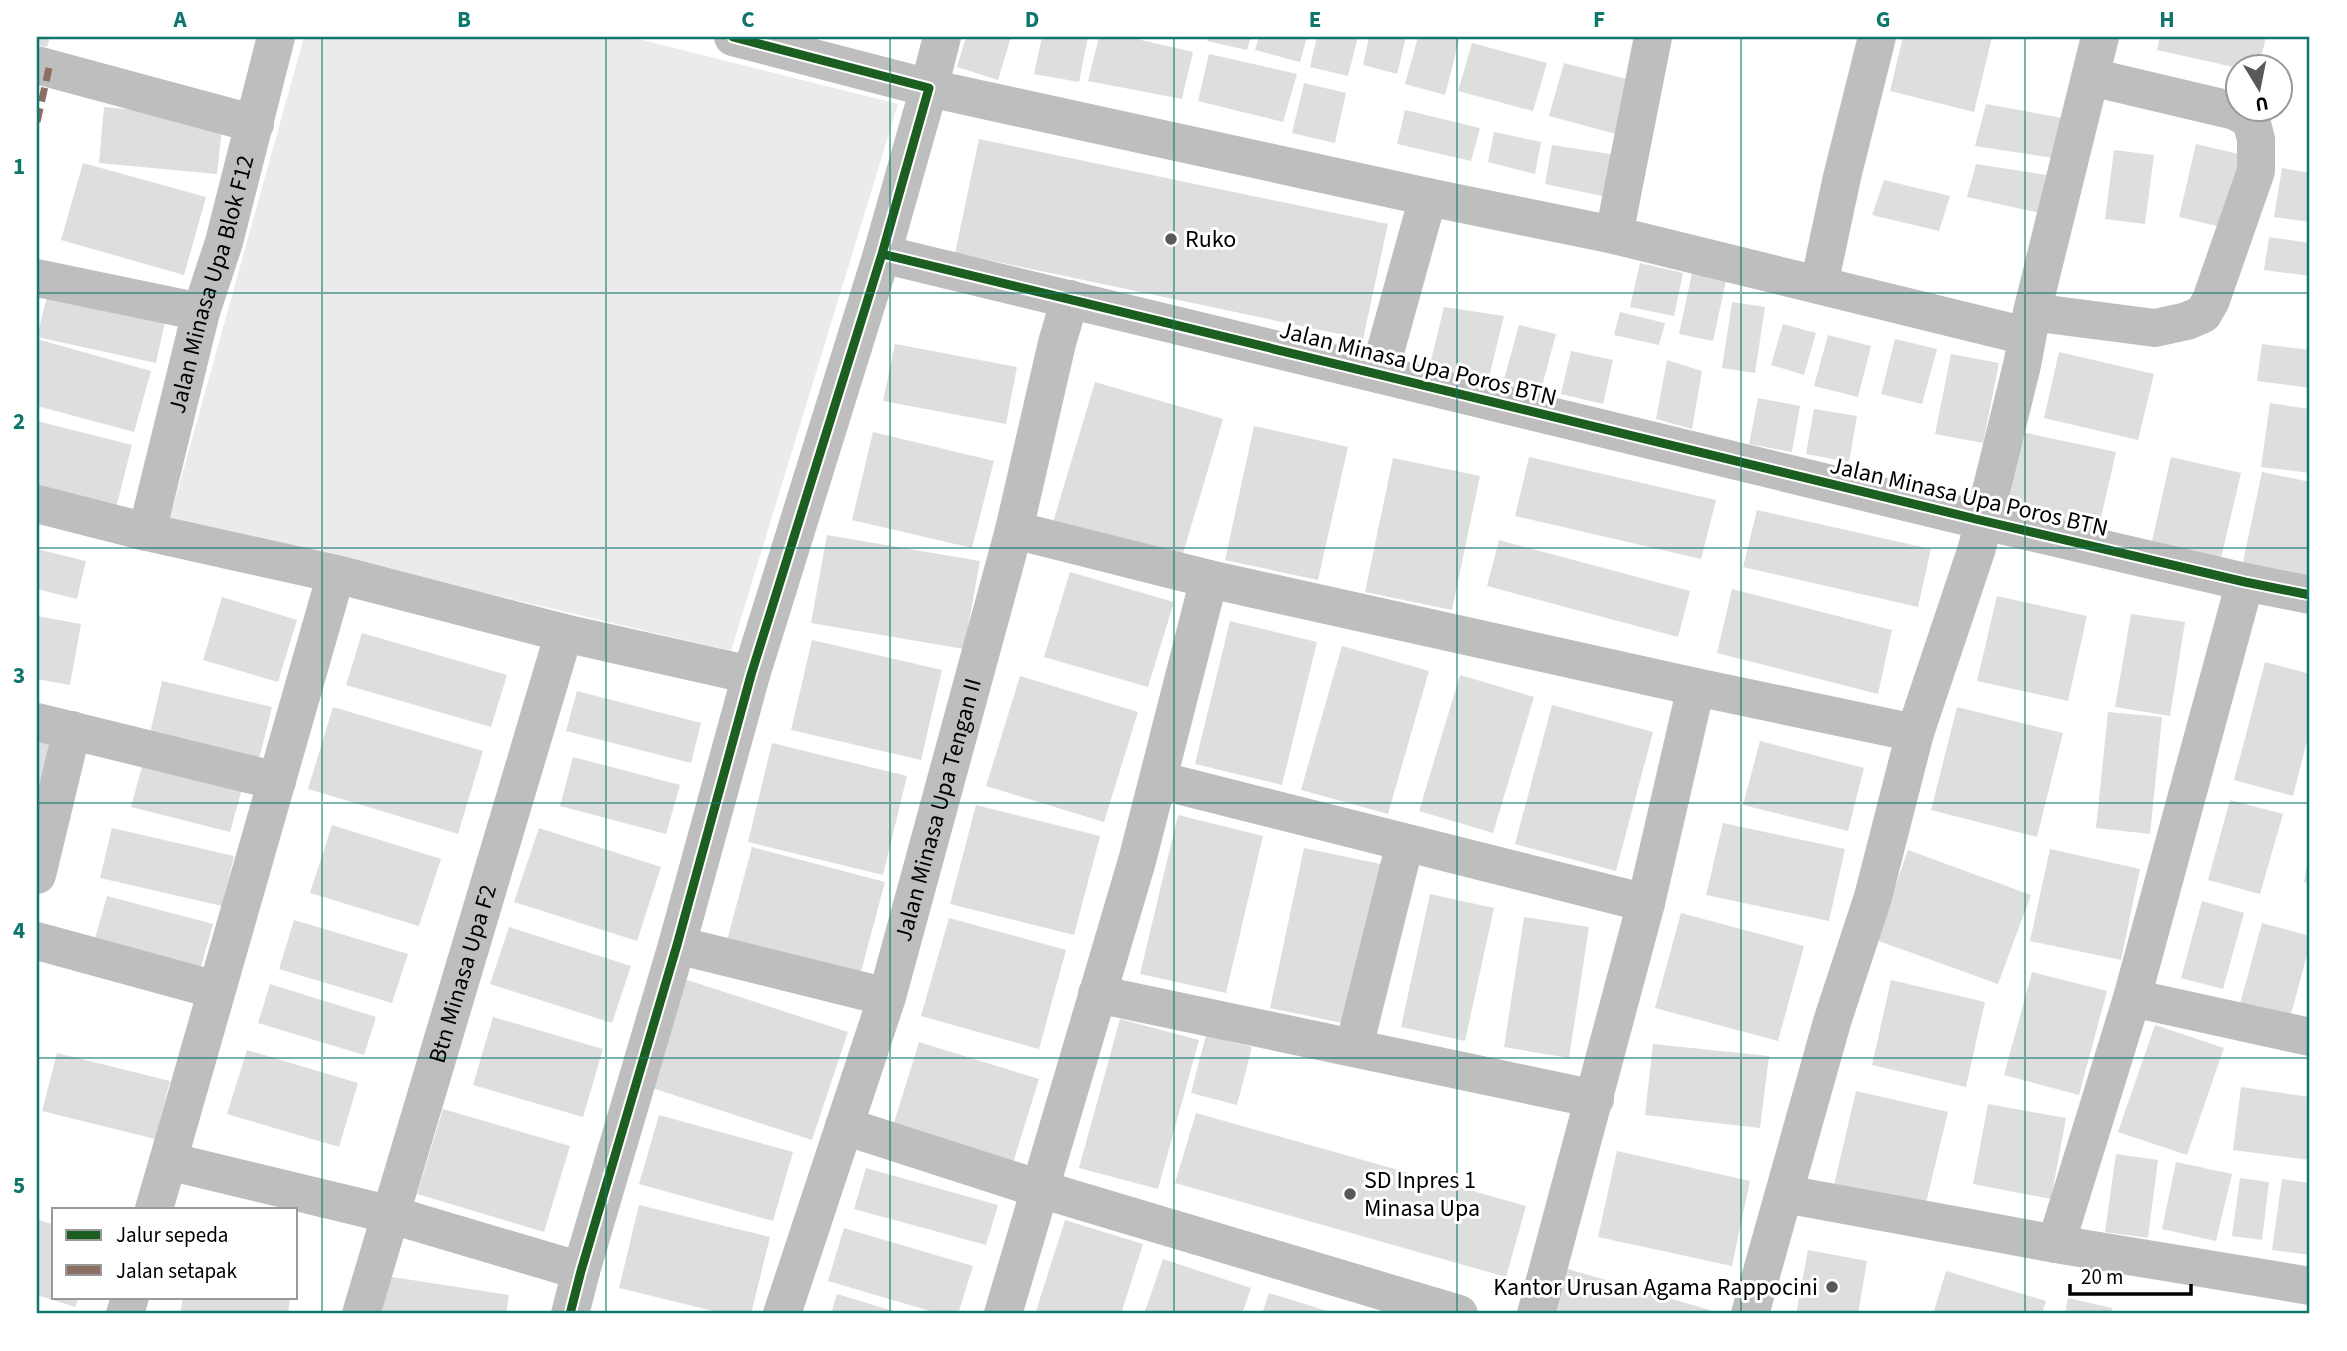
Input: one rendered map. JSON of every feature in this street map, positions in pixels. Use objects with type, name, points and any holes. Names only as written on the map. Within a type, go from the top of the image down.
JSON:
[{"type":"street","name":"Jalan Minasa Upa Blok F12","points":[[147,532],[201,312],[224,242],[276,37]]},
{"type":"street","points":[[733,37],[929,88],[1428,197],[1614,234],[1819,285],[2029,324],[2155,328],[2187,321],[2203,314],[2211,300],[2256,171],[2256,139],[2251,120],[2235,111],[2091,77]]},
{"type":"street","points":[[570,1314],[580,1271],[677,945],[751,675],[882,254],[942,37]]},
{"type":"street","points":[[1614,234],[1652,37]]},
{"type":"street","points":[[1819,285],[1842,177],[1877,37]]},
{"type":"street","points":[[1750,1314],[1832,1022],[1873,897],[1915,733],[1977,548],[2100,37]]},
{"type":"street","points":[[37,65],[255,124]]},
{"type":"street","points":[[1379,374],[1428,197]]},
{"type":"street","name":"Jalan Minasa Upa Poros BTN","points":[[882,254],[1983,521],[2310,595]]},
{"type":"street","points":[[37,278],[201,312]]},
{"type":"street","name":"Jalan Minasa Upa Tengan II","points":[[782,1314],[887,997],[1014,530],[1057,343],[1070,299]]},
{"type":"street","points":[[37,504],[147,532],[336,574],[564,633],[751,675]]},
{"type":"street","points":[[1014,530],[1209,579],[1915,733]]},
{"type":"street","points":[[154,1208],[336,574]]},
{"type":"street","points":[[1003,1314],[1137,861],[1209,579]]},
{"type":"street","points":[[2056,1244],[2132,998],[2245,582]]},
{"type":"street","name":"Btn Minasa Upa F2","points":[[362,1314],[564,633]]},
{"type":"street","points":[[1536,1314],[1646,903],[1696,687]]},
{"type":"street","points":[[37,876],[54,726],[277,781]]},
{"type":"street","points":[[1158,780],[1646,903]]},
{"type":"street","points":[[1354,1047],[1405,843]]},
{"type":"street","points":[[37,941],[216,990]]},
{"type":"street","points":[[677,945],[887,997]]},
{"type":"street","points":[[1097,994],[1595,1099]]},
{"type":"street","points":[[2132,998],[2310,1037]]},
{"type":"street","points":[[844,1126],[1040,1189],[1459,1314]]},
{"type":"street","points":[[168,1161],[392,1215],[580,1271]]},
{"type":"street","points":[[1785,1194],[2056,1244],[2310,1286]]},
{"type":"shaded area","points":[[304,37],[630,37],[898,104],[731,651],[170,518]]},
{"type":"building","points":[[37,37],[50,37],[47,47],[37,45]]},
{"type":"building","points":[[966,37],[1011,37],[998,80],[957,67]]},
{"type":"building","points":[[1042,37],[1088,37],[1079,82],[1034,74]]},
{"type":"building","points":[[1099,37],[1128,37],[1193,52],[1182,99],[1088,81]]},
{"type":"building","points":[[1208,37],[1251,37],[1247,50],[1207,41]]},
{"type":"building","points":[[1259,37],[1307,37],[1300,62],[1255,50]]},
{"type":"building","points":[[1317,37],[1358,37],[1348,76],[1310,67]]},
{"type":"building","points":[[1369,37],[1406,37],[1397,74],[1363,65]]},
{"type":"building","points":[[1418,37],[1459,40],[1445,95],[1405,84]]},
{"type":"building","points":[[1903,37],[1992,37],[1974,112],[1890,91]]},
{"type":"building","points":[[2160,37],[2266,37],[2262,52],[2224,52],[2224,65],[2157,50]]},
{"type":"building","points":[[1472,43],[1547,63],[1533,111],[1458,91]]},
{"type":"building","points":[[1209,54],[1297,74],[1283,122],[1198,101]]},
{"type":"building","points":[[1564,63],[1630,80],[1616,134],[1549,116]]},
{"type":"building","points":[[1304,83],[1346,93],[1335,143],[1292,133]]},
{"type":"building","points":[[1986,104],[2062,118],[2054,158],[1975,146]]},
{"type":"building","points":[[104,107],[223,118],[217,174],[99,163]]},
{"type":"building","points":[[1405,110],[1480,128],[1471,161],[1397,144]]},
{"type":"building","points":[[1494,132],[1541,142],[1535,174],[1488,162]]},
{"type":"building","name":"Ruko","points":[[979,139],[1388,224],[1363,339],[955,253]]},
{"type":"building","points":[[2196,144],[2243,155],[2225,228],[2179,217]]},
{"type":"building","points":[[1552,145],[1616,155],[1607,197],[1545,184]]},
{"type":"building","points":[[2114,150],[2154,155],[2145,224],[2105,219]]},
{"type":"building","points":[[83,163],[206,197],[184,275],[61,240]]},
{"type":"building","points":[[1976,164],[2046,175],[2040,213],[1967,197]]},
{"type":"building","points":[[2282,168],[2310,173],[2310,222],[2274,217]]},
{"type":"building","points":[[1884,180],[1950,196],[1939,231],[1872,215]]},
{"type":"building","points":[[2269,237],[2310,243],[2310,276],[2264,270]]},
{"type":"building","points":[[1640,263],[1683,273],[1674,316],[1630,307]]},
{"type":"building","points":[[1692,273],[1726,281],[1713,341],[1679,334]]},
{"type":"building","points":[[48,292],[166,317],[156,363],[37,337]]},
{"type":"building","points":[[1732,302],[1765,307],[1755,373],[1722,368]]},
{"type":"building","points":[[1444,307],[1504,316],[1488,382],[1429,368]]},
{"type":"building","points":[[1620,312],[1665,323],[1659,345],[1614,335]]},
{"type":"building","points":[[1783,324],[1816,333],[1804,375],[1771,365]]},
{"type":"building","points":[[1519,325],[1556,334],[1538,401],[1501,390]]},
{"type":"building","points":[[1828,335],[1871,346],[1858,397],[1814,386]]},
{"type":"building","points":[[37,339],[151,371],[134,432],[37,406]]},
{"type":"building","points":[[1895,339],[1937,349],[1922,404],[1881,394]]},
{"type":"building","points":[[895,344],[1017,367],[1006,424],[883,401]]},
{"type":"building","points":[[2262,344],[2310,350],[2310,388],[2257,381]]},
{"type":"building","points":[[1571,351],[1613,360],[1603,404],[1561,394]]},
{"type":"building","points":[[2059,352],[2154,374],[2138,440],[2044,418]]},
{"type":"building","points":[[1951,354],[1999,363],[1983,443],[1935,434]]},
{"type":"building","points":[[1667,360],[1702,371],[1692,429],[1656,419]]},
{"type":"building","points":[[1095,382],[1223,419],[1179,567],[1051,529]]},
{"type":"building","points":[[1758,398],[1800,406],[1792,452],[1749,444]]},
{"type":"building","points":[[2270,403],[2310,409],[2310,473],[2261,467]]},
{"type":"building","points":[[1814,409],[1857,416],[1849,462],[1806,454]]},
{"type":"building","points":[[37,421],[132,445],[115,512],[37,492]]},
{"type":"building","points":[[1254,426],[1348,447],[1318,580],[1225,560]]},
{"type":"building","points":[[873,432],[994,461],[972,548],[852,520]]},
{"type":"building","points":[[2022,432],[2116,452],[2096,539],[2003,519]]},
{"type":"building","points":[[1529,457],[1716,500],[1701,559],[1515,516]]},
{"type":"building","points":[[2171,457],[2241,473],[2219,567],[2150,550]]},
{"type":"building","points":[[1393,458],[1480,476],[1452,610],[1365,592]]},
{"type":"building","points":[[2262,472],[2310,482],[2310,582],[2242,567]]},
{"type":"building","points":[[1757,510],[1931,549],[1918,607],[1743,567]]},
{"type":"building","points":[[827,535],[980,561],[964,649],[811,623]]},
{"type":"building","points":[[1499,540],[1690,591],[1678,637],[1487,586]]},
{"type":"building","points":[[37,549],[86,561],[77,599],[37,589]]},
{"type":"building","points":[[1070,572],[1174,602],[1148,687],[1044,657]]},
{"type":"building","points":[[1732,589],[1892,630],[1878,694],[1717,653]]},
{"type":"building","points":[[1997,596],[2087,616],[2068,701],[1977,681]]},
{"type":"building","points":[[222,597],[297,620],[278,682],[203,660]]},
{"type":"building","points":[[2131,614],[2185,622],[2170,716],[2115,707]]},
{"type":"building","points":[[37,616],[81,624],[70,685],[37,679]]},
{"type":"building","points":[[1230,621],[1317,642],[1282,785],[1195,764]]},
{"type":"building","points":[[362,633],[507,675],[491,727],[346,685]]},
{"type":"building","points":[[812,640],[942,670],[921,760],[791,730]]},
{"type":"building","points":[[1342,646],[1429,671],[1388,814],[1301,790]]},
{"type":"building","points":[[2265,662],[2310,674],[2310,729],[2293,796],[2234,780]]},
{"type":"building","points":[[1460,675],[1534,697],[1493,833],[1419,811]]},
{"type":"building","points":[[1020,676],[1138,712],[1104,822],[986,786]]},
{"type":"building","points":[[162,681],[272,707],[259,759],[150,733]]},
{"type":"building","points":[[577,691],[701,723],[691,763],[566,731]]},
{"type":"building","points":[[1552,705],[1653,732],[1616,871],[1515,844]]},
{"type":"building","points":[[333,707],[483,751],[458,834],[308,789]]},
{"type":"building","points":[[1957,707],[2063,733],[2037,837],[1931,810]]},
{"type":"building","points":[[2108,712],[2162,717],[2150,834],[2096,828]]},
{"type":"building","points":[[37,730],[64,737],[50,790],[37,787]]},
{"type":"building","points":[[1760,741],[1864,768],[1848,831],[1743,805]]},
{"type":"building","points":[[772,743],[907,776],[883,875],[748,842]]},
{"type":"building","points":[[146,752],[245,778],[230,832],[131,807]]},
{"type":"building","points":[[573,757],[680,785],[666,834],[560,806]]},
{"type":"building","points":[[2230,800],[2283,814],[2260,894],[2208,880]]},
{"type":"building","points":[[976,805],[1100,836],[1074,935],[950,904]]},
{"type":"building","points":[[1178,815],[1263,836],[1226,993],[1140,974]]},
{"type":"building","points":[[1723,823],[1845,849],[1829,921],[1706,895]]},
{"type":"building","points":[[332,825],[441,859],[419,926],[310,893]]},
{"type":"building","points":[[112,828],[234,856],[222,906],[100,878]]},
{"type":"building","points":[[539,828],[661,867],[637,941],[514,902]]},
{"type":"building","points":[[752,847],[885,882],[858,983],[725,948]]},
{"type":"building","points":[[1304,848],[1390,866],[1356,1026],[1270,1008]]},
{"type":"building","points":[[2050,849],[2140,869],[2121,960],[2030,941]]},
{"type":"building","points":[[1908,850],[2031,895],[1998,984],[1876,940]]},
{"type":"building","points":[[2310,856],[2310,884],[2304,882]]},
{"type":"building","points":[[1430,894],[1494,908],[1465,1041],[1401,1027]]},
{"type":"building","points":[[107,896],[213,924],[199,974],[93,946]]},
{"type":"building","points":[[2202,901],[2244,913],[2223,989],[2181,978]]},
{"type":"building","points":[[1681,913],[1804,946],[1778,1041],[1655,1008]]},
{"type":"building","points":[[1524,917],[1589,927],[1569,1058],[1504,1047]]},
{"type":"building","points":[[949,918],[1066,950],[1039,1049],[921,1016]]},
{"type":"building","points":[[294,920],[408,954],[392,1003],[279,969]]},
{"type":"building","points":[[2262,923],[2310,936],[2290,1018],[2240,1004]]},
{"type":"building","points":[[509,927],[631,966],[612,1023],[490,984]]},
{"type":"building","points":[[2032,972],[2107,991],[2079,1095],[2004,1075]]},
{"type":"building","points":[[681,978],[848,1032],[812,1140],[646,1086]]},
{"type":"building","points":[[1891,980],[1985,1002],[1966,1087],[1872,1065]]},
{"type":"building","points":[[270,984],[376,1017],[364,1055],[258,1023]]},
{"type":"building","points":[[493,1017],[603,1049],[583,1117],[473,1085]]},
{"type":"building","points":[[1120,1019],[1199,1040],[1158,1189],[1079,1168]]},
{"type":"building","points":[[2155,1025],[2224,1048],[2187,1155],[2118,1132]]},
{"type":"building","points":[[1206,1035],[1252,1047],[1237,1105],[1191,1093]]},
{"type":"building","points":[[919,1042],[1039,1079],[1013,1163],[893,1126]]},
{"type":"building","points":[[1653,1044],[1769,1056],[1760,1128],[1645,1115]]},
{"type":"building","points":[[247,1050],[358,1083],[339,1147],[227,1114]]},
{"type":"building","points":[[57,1053],[170,1081],[155,1139],[42,1111]]},
{"type":"building","points":[[2241,1087],[2310,1097],[2310,1160],[2233,1150]]},
{"type":"building","points":[[1856,1091],[1948,1112],[1925,1207],[1834,1185]]},
{"type":"building","points":[[1988,1104],[2066,1118],[2051,1199],[1973,1184]]},
{"type":"building","points":[[443,1109],[570,1146],[544,1232],[417,1194]]},
{"type":"building","name":"SD Inpres 1 Minasa Upa","points":[[1196,1113],[1526,1206],[1506,1277],[1175,1183]]},
{"type":"building","points":[[659,1115],[793,1152],[773,1221],[639,1184]]},
{"type":"building","points":[[1617,1151],[1750,1181],[1732,1266],[1598,1237]]},
{"type":"building","points":[[2116,1154],[2158,1160],[2148,1238],[2105,1232]]},
{"type":"building","points":[[2176,1162],[2232,1174],[2216,1241],[2162,1229]]},
{"type":"building","points":[[866,1168],[998,1205],[986,1245],[854,1209]]},
{"type":"building","points":[[2240,1178],[2269,1182],[2262,1240],[2232,1236]]},
{"type":"building","points":[[2282,1179],[2310,1183],[2310,1255],[2272,1250]]},
{"type":"building","points":[[639,1205],[770,1237],[751,1314],[726,1314],[619,1288]]},
{"type":"building","points":[[37,1219],[52,1224],[52,1298],[79,1298],[75,1307],[37,1295]]},
{"type":"building","points":[[1065,1220],[1143,1244],[1121,1314],[1035,1314]]},
{"type":"building","points":[[844,1228],[973,1266],[958,1314],[940,1314],[828,1281]]},
{"type":"building","name":"Kantor Urusan Agama Rappocini","points":[[1808,1250],[1867,1261],[1858,1314],[1796,1314]]},
{"type":"building","points":[[1163,1259],[1251,1288],[1242,1314],[1144,1314]]},
{"type":"building","points":[[1561,1267],[1710,1310],[1709,1314],[1547,1314]]},
{"type":"building","points":[[1946,1271],[2046,1301],[2042,1314],[1933,1314]]},
{"type":"building","points":[[386,1276],[509,1295],[506,1314],[380,1314]]},
{"type":"building","points":[[1269,1293],[1337,1314],[1262,1314]]},
{"type":"building","points":[[837,1294],[903,1314],[831,1314]]},
{"type":"building","points":[[183,1298],[290,1298],[288,1314],[180,1314]]},
{"type":"building","points":[[2068,1298],[2112,1308],[2111,1314],[2065,1314]]},
{"type":"marked path","points":[[37,122],[49,68]]},
{"type":"cycle path","points":[[570,1314],[677,945],[751,675],[882,254],[929,88],[733,37]]},
{"type":"cycle path","points":[[882,254],[1984,521],[2310,595]]},
{"type":"place","name":"Ruko","points":[[1171,239]]},
{"type":"place","name":"SD Inpres 1 Minasa Upa","points":[[1350,1194]]},
{"type":"place","name":"Kantor Urusan Agama Rappocini","points":[[1832,1287]]}]
